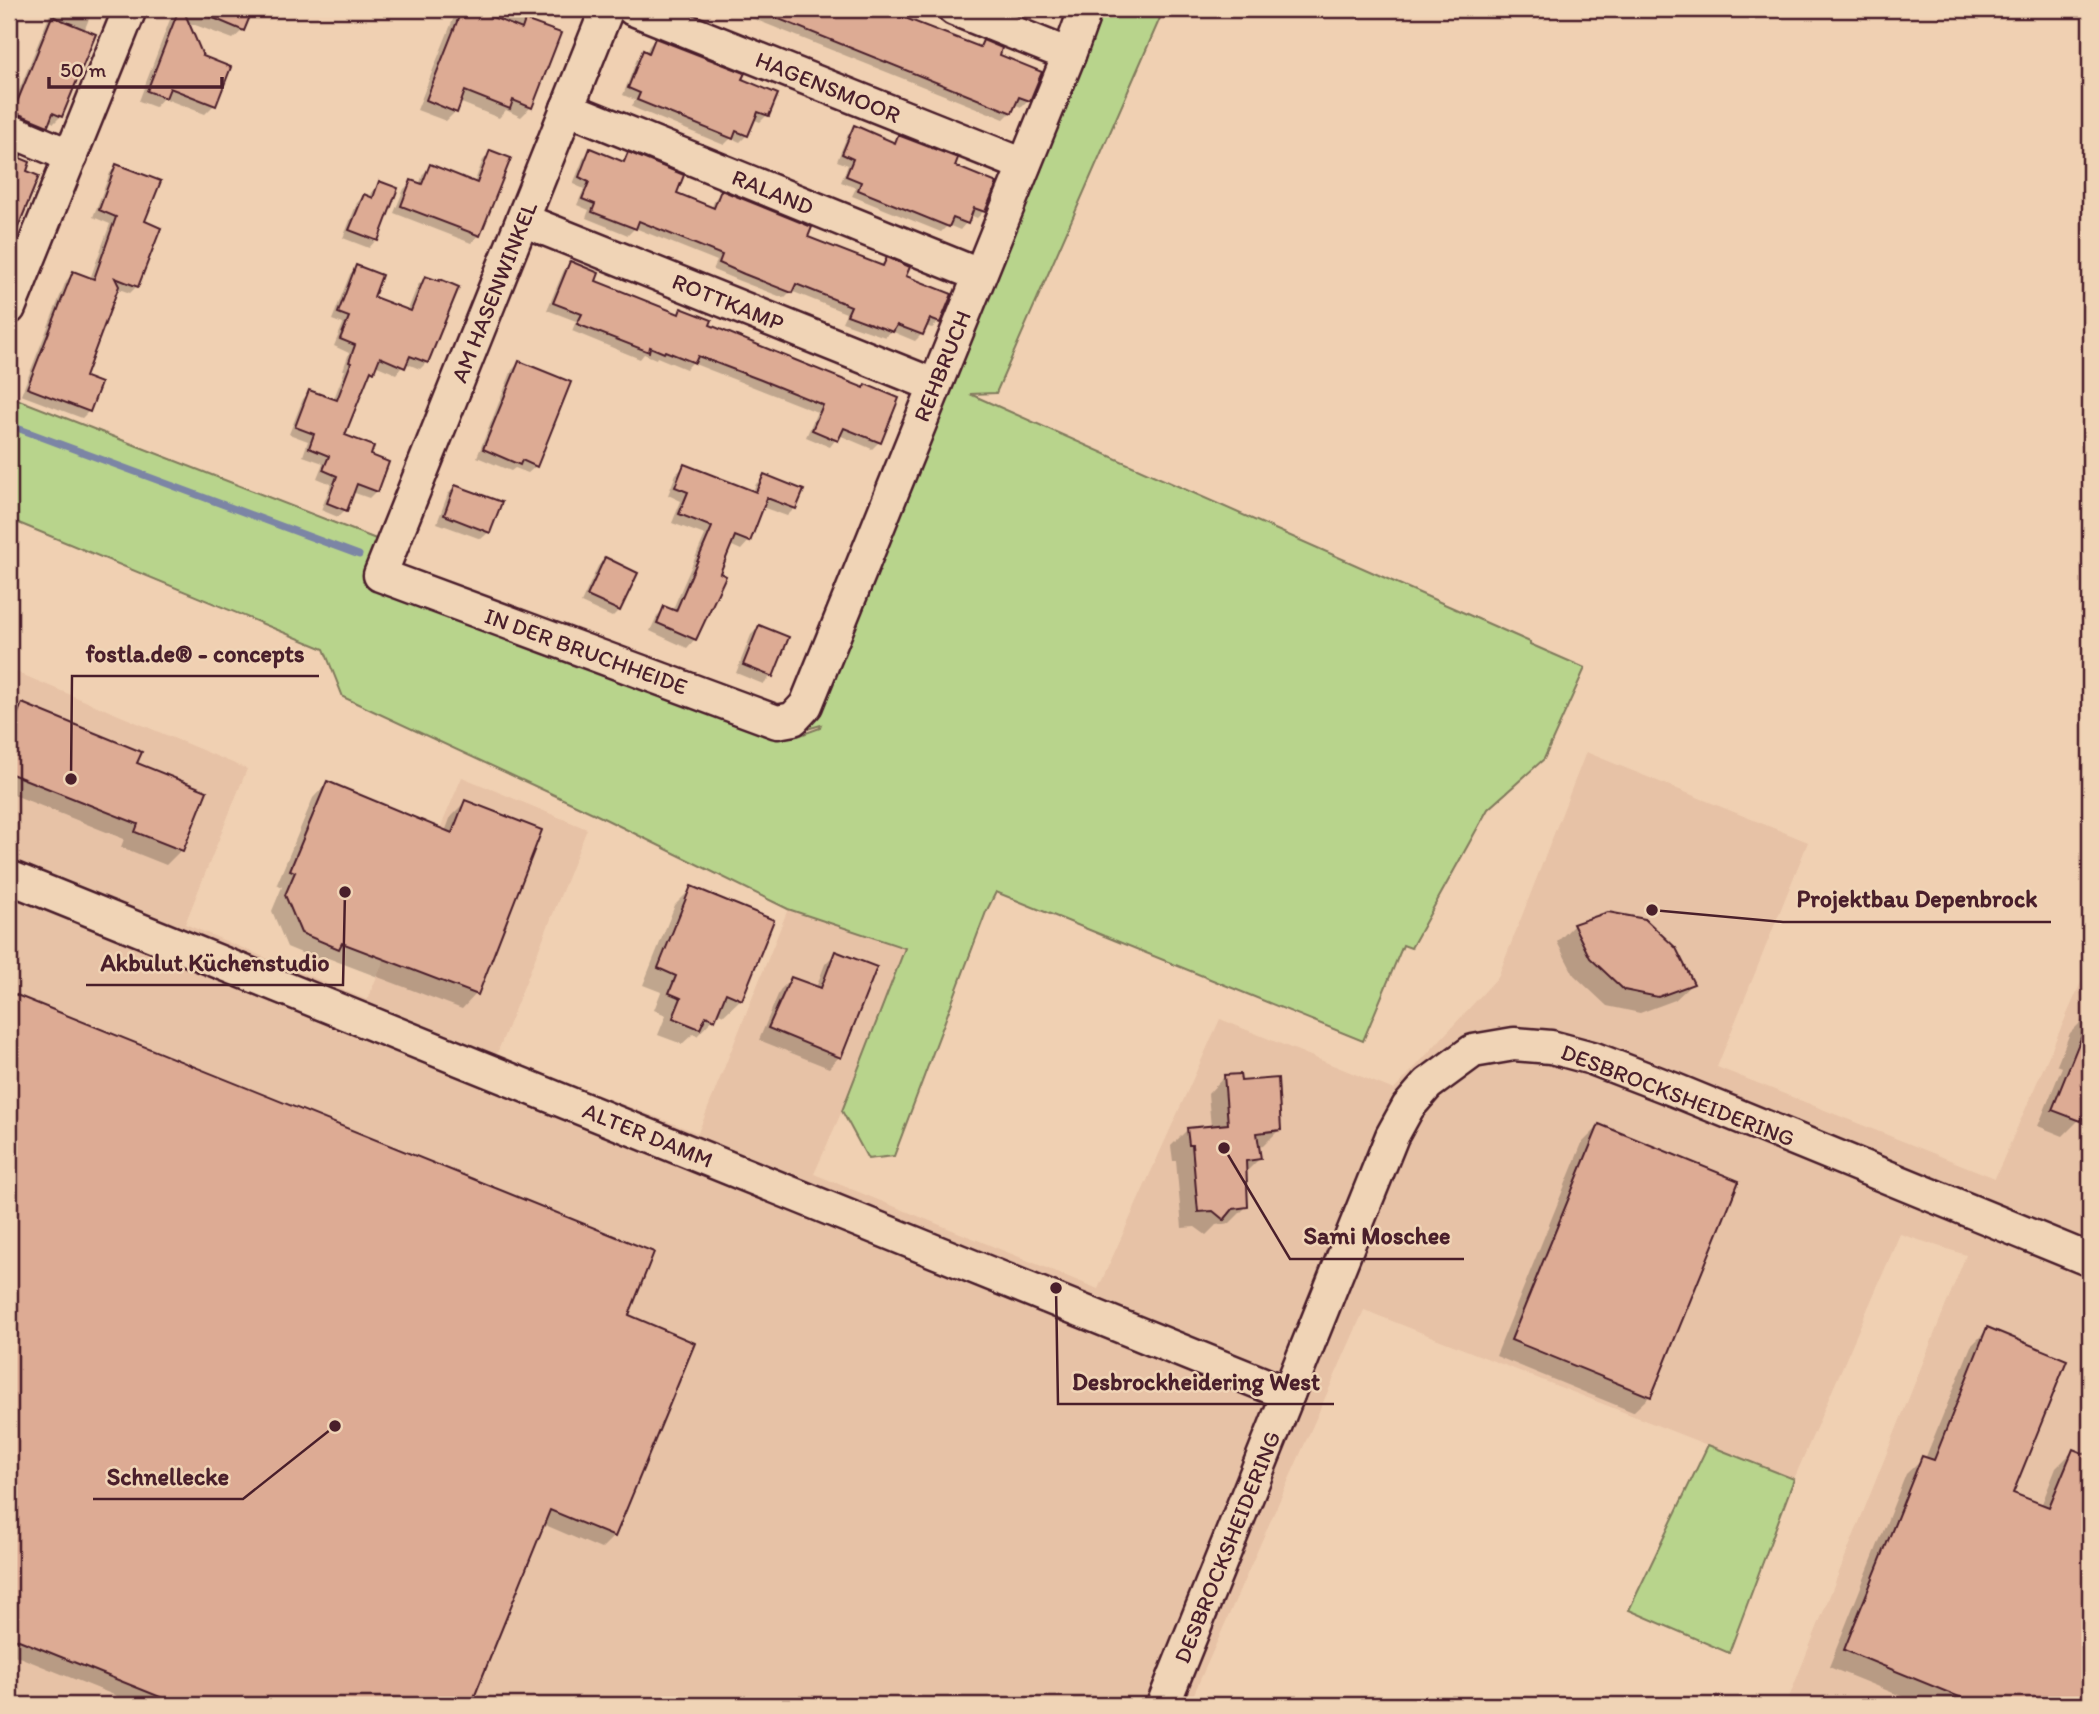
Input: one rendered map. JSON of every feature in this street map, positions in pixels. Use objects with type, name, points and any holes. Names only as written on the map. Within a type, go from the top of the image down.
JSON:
[{"type":"street","points":[[9,307],[130,9]]},
{"type":"street","name":"AM HASENWINKEL","points":[[380,575],[607,9]]},
{"type":"street","name":"HAGENSMOOR","points":[[633,9],[1024,165]]},
{"type":"street","points":[[954,9],[1069,55]]},
{"type":"street","name":"REHBRUCH","points":[[793,719],[806,705],[1069,55],[1082,19],[1082,9]]},
{"type":"street","name":"RALAND","points":[[567,108],[979,275]]},
{"type":"street","points":[[9,130],[71,156]]},
{"type":"street","name":"ROTTKAMP","points":[[523,220],[934,384]]},
{"type":"street","name":"IN DER BRUCHHEIDE","points":[[380,575],[777,722],[793,719]]},
{"type":"street","name":"ALTER DAMM","points":[[9,877],[1288,1394]]},
{"type":"street","name":"DESBROCKSHEIDERING","points":[[1163,1705],[1392,1136],[1408,1107],[1428,1084],[1473,1051],[1514,1044],[1551,1047],[1592,1058],[2090,1260]]},
{"type":"shaded area","points":[[9,669],[247,769],[185,924],[367,1000],[462,777],[587,829],[496,1056],[698,1133],[788,909],[906,949],[814,1174],[1098,1289],[1220,1019],[1394,1090],[1498,977],[1586,752],[1808,842],[1717,1067],[1995,1178],[2090,962],[2090,1705],[1786,1705],[1966,1255],[1900,1234],[1794,1479],[1364,1310],[1189,1705],[9,1705]]},
{"type":"green space","points":[[1105,9],[1164,9],[996,393],[970,394],[1585,668],[1544,759],[1488,809],[1411,948],[1403,945],[1363,1041],[996,892],[986,912],[894,1156],[868,1159],[842,1111],[905,948],[788,909],[593,813],[343,697],[324,649],[9,519],[9,396],[376,539],[373,583],[798,736],[820,728],[821,725],[800,731]]},
{"type":"green space","points":[[1708,1445],[1794,1479],[1729,1653],[1629,1610]]},
{"type":"building","points":[[179,9],[183,9],[203,56],[231,67],[216,106],[170,88],[166,98],[147,91]]},
{"type":"building","points":[[192,9],[253,9],[244,31]]},
{"type":"building","points":[[462,9],[473,9],[522,29],[525,20],[561,33],[532,108],[513,100],[510,109],[465,91],[457,113],[426,100]]},
{"type":"building","points":[[754,9],[882,9],[980,47],[983,40],[1002,48],[1000,55],[1042,72],[1030,101],[1019,97],[1012,113]]},
{"type":"building","points":[[52,16],[96,34],[62,117],[53,113],[48,126],[13,112]]},
{"type":"building","points":[[655,38],[745,73],[742,79],[778,94],[769,116],[758,112],[748,136],[736,131],[733,139],[637,100],[640,93],[628,88],[643,50],[649,53]]},
{"type":"building","points":[[854,125],[895,143],[898,135],[958,158],[955,166],[997,183],[985,212],[974,208],[968,224],[953,218],[949,227],[858,190],[861,182],[846,176],[853,159],[842,154]]},
{"type":"building","points":[[590,148],[624,162],[628,152],[684,175],[677,193],[714,208],[721,190],[812,227],[808,237],[883,266],[887,257],[910,267],[906,276],[952,294],[940,323],[930,319],[923,335],[897,325],[893,332],[847,315],[851,306],[796,284],[792,293],[744,274],[719,263],[722,255],[639,221],[636,229],[592,212],[595,204],[582,199],[589,182],[579,177]]},
{"type":"building","points":[[9,150],[30,162],[27,171],[39,176],[9,249]]},
{"type":"building","points":[[490,150],[511,158],[480,236],[401,206],[411,180],[422,184],[430,164],[477,183]]},
{"type":"building","points":[[116,164],[161,181],[145,221],[161,228],[138,287],[115,278],[119,286],[85,377],[101,383],[90,412],[27,388],[73,271],[94,279],[116,217],[99,210]]},
{"type":"building","points":[[379,181],[398,188],[378,241],[349,230],[364,194],[373,198]]},
{"type":"building","points":[[570,261],[599,273],[596,281],[679,314],[681,308],[712,320],[710,325],[864,388],[865,384],[899,398],[881,443],[844,428],[838,441],[812,430],[823,405],[761,380],[698,356],[695,363],[650,347],[649,352],[577,324],[582,314],[553,303]]},
{"type":"building","points":[[356,265],[382,275],[374,297],[411,311],[425,276],[459,287],[428,363],[410,356],[405,368],[380,357],[374,372],[371,370],[345,435],[374,446],[371,455],[389,462],[378,492],[357,484],[347,511],[327,503],[337,476],[323,470],[329,456],[309,448],[314,434],[295,427],[309,390],[337,400],[351,363],[349,362],[355,345],[340,339],[349,317],[338,313]]},
{"type":"building","points":[[519,361],[571,382],[537,467],[522,460],[520,465],[483,449]]},
{"type":"building","points":[[684,464],[756,492],[764,474],[804,490],[796,509],[767,498],[750,542],[735,536],[720,573],[726,576],[696,640],[657,623],[664,606],[676,611],[712,527],[679,514],[688,492],[675,487]]},
{"type":"building","points":[[455,485],[502,502],[490,533],[444,515]]},
{"type":"building","points":[[605,557],[638,573],[620,611],[587,596]]},
{"type":"building","points":[[759,625],[789,637],[773,677],[743,665]]},
{"type":"building","points":[[22,703],[142,752],[137,763],[207,791],[183,851],[135,832],[138,824],[9,773],[9,736]]},
{"type":"building","points":[[327,781],[452,833],[465,800],[542,830],[478,995],[342,943],[339,949],[301,933],[285,895],[295,872],[290,870]]},
{"type":"building","points":[[691,886],[774,920],[742,1000],[726,993],[715,1020],[706,1016],[700,1029],[673,1018],[681,998],[669,993],[676,976],[658,968]]},
{"type":"building","points":[[1608,912],[1645,919],[1676,948],[1694,984],[1658,997],[1624,990],[1590,958],[1573,924]]},
{"type":"building","points":[[835,951],[877,967],[841,1058],[768,1028],[791,977],[821,988]]},
{"type":"building","points":[[9,992],[654,1252],[629,1315],[695,1343],[615,1537],[550,1510],[471,1705],[180,1705],[9,1636]]},
{"type":"building","points":[[2089,1018],[2090,1099],[2081,1121],[2052,1110]]},
{"type":"building","points":[[1240,1074],[1241,1081],[1278,1078],[1281,1130],[1257,1133],[1261,1159],[1246,1161],[1248,1207],[1233,1209],[1224,1220],[1213,1211],[1198,1212],[1192,1145],[1189,1145],[1187,1128],[1228,1124],[1224,1075]]},
{"type":"building","points":[[1599,1124],[1739,1181],[1651,1397],[1511,1340]]},
{"type":"building","points":[[1987,1327],[2067,1360],[2013,1493],[2049,1507],[2073,1449],[2090,1456],[2090,1705],[1979,1705],[1844,1650],[1922,1456],[1934,1460]]},
{"type":"waterway","points":[[9,425],[359,555]]},
{"type":"place","name":"fostla.de® - concepts","points":[[71,779]]},
{"type":"place","name":"Akbulut Küchenstudio","points":[[345,892]]},
{"type":"place","name":"Projektbau Depenbrock","points":[[1652,910]]},
{"type":"place","name":"Sami Moschee","points":[[1224,1148]]},
{"type":"place","name":"Desbrockheidering West","points":[[1056,1288]]},
{"type":"place","name":"Schnellecke","points":[[335,1426]]}]
